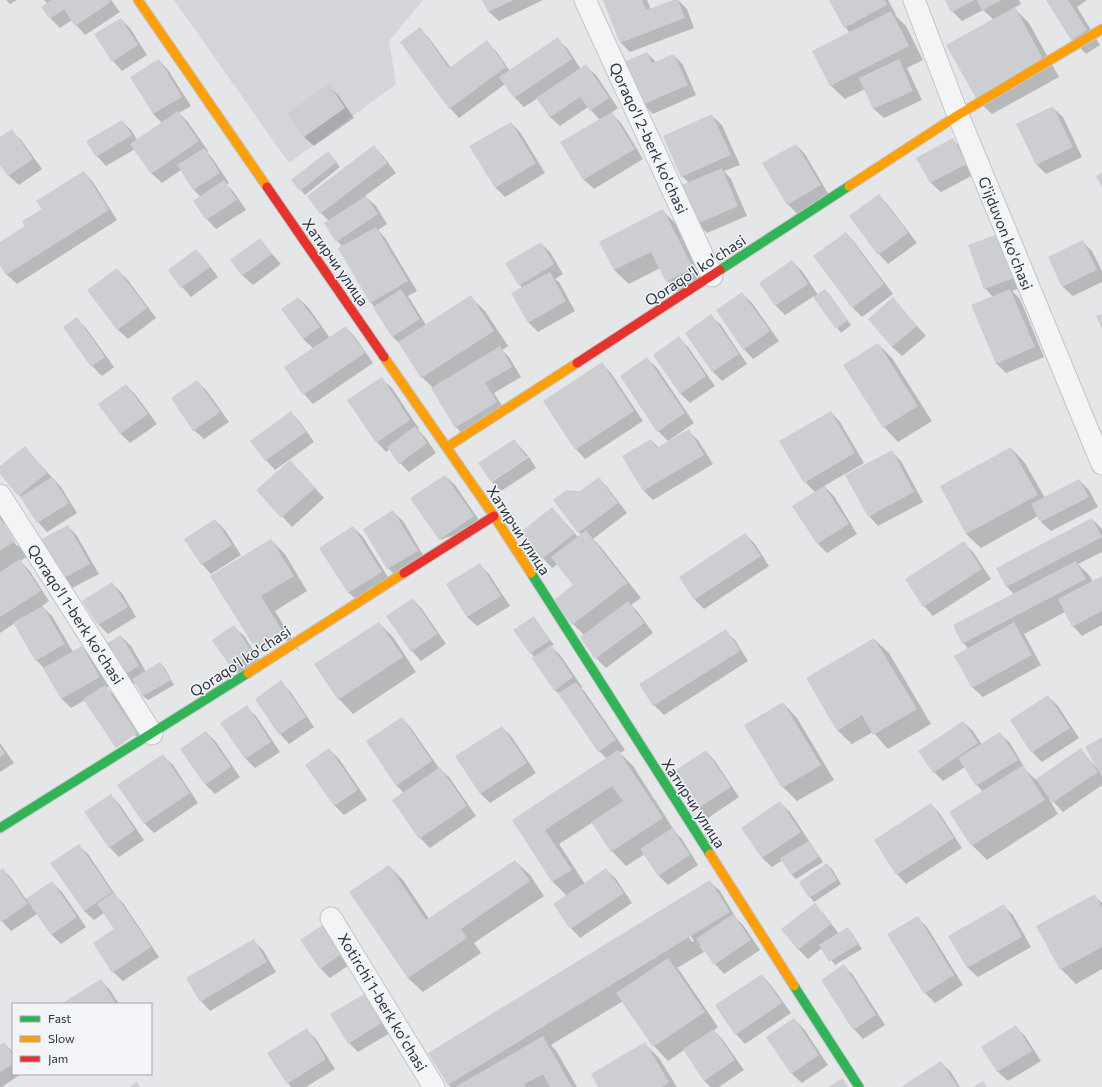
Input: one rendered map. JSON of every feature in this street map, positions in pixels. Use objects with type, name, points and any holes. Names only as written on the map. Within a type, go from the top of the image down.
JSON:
[{"type":"street","name":"Хатирчи улица","points":[[138,0],[494,516],[859,1087]]},
{"type":"street","name":"Qoraqo'l 2-berk ko'chasi","points":[[585,0],[712,276]]},
{"type":"street","name":"G'ijduvon ko'chasi","points":[[914,0],[958,115],[1102,464]]},
{"type":"street","name":"Qoraqo'l ko'chasi","points":[[447,448],[958,115],[1102,29]]},
{"type":"street","name":"Qoraqo'l 1-berk ko'chasi","points":[[0,495],[152,734]]},
{"type":"street","name":"Qoraqo'l ko'chasi","points":[[0,828],[152,734],[494,516]]},
{"type":"street","name":"Xotirchi 1-berk ko'chasi","points":[[331,918],[434,1087]]},
{"type":"shaded area","points":[[174,0],[423,0],[389,41],[396,84],[289,163]]},
{"type":"building","points":[[52,0],[109,0],[111,2],[75,26],[64,9],[50,19],[41,7]]},
{"type":"building","points":[[482,0],[514,0],[488,12]]},
{"type":"building","points":[[603,0],[642,0],[646,10],[673,0],[678,0],[685,18],[620,43]]},
{"type":"building","points":[[829,0],[885,0],[887,5],[844,28]]},
{"type":"building","points":[[945,0],[975,0],[951,12]]},
{"type":"building","points":[[977,0],[1002,0],[982,10]]},
{"type":"building","points":[[1046,0],[1068,0],[1087,30],[1071,40]]},
{"type":"building","points":[[1015,7],[1045,63],[977,100],[946,45]]},
{"type":"building","points":[[891,11],[909,46],[830,86],[812,51]]},
{"type":"building","points":[[121,18],[138,45],[112,62],[94,34]]},
{"type":"building","points":[[420,27],[449,68],[487,40],[506,67],[449,109],[400,42]]},
{"type":"building","points":[[558,37],[572,59],[514,98],[499,77]]},
{"type":"building","points":[[647,52],[652,63],[674,54],[688,85],[642,105],[624,62]]},
{"type":"building","points":[[159,59],[182,97],[153,114],[130,77]]},
{"type":"building","points":[[899,59],[913,91],[873,109],[859,78]]},
{"type":"building","points":[[586,64],[609,98],[590,111],[580,97],[550,117],[536,98]]},
{"type":"building","points":[[329,84],[345,108],[304,137],[287,113]]},
{"type":"building","points":[[1053,106],[1073,147],[1036,165],[1016,124]]},
{"type":"building","points":[[178,111],[199,141],[151,174],[130,144]]},
{"type":"building","points":[[612,112],[635,149],[583,180],[560,142]]},
{"type":"building","points":[[712,114],[731,155],[681,177],[663,136]]},
{"type":"building","points":[[122,120],[132,135],[96,157],[86,141]]},
{"type":"building","points":[[511,122],[536,163],[495,188],[469,146]]},
{"type":"building","points":[[12,129],[33,159],[8,176],[0,165],[0,137]]},
{"type":"building","points":[[953,138],[967,164],[930,183],[916,158]]},
{"type":"building","points":[[796,144],[821,185],[787,205],[762,163]]},
{"type":"building","points":[[374,145],[387,163],[320,214],[307,196]]},
{"type":"building","points":[[204,148],[220,173],[193,190],[177,165]]},
{"type":"building","points":[[328,151],[337,162],[300,191],[291,180]]},
{"type":"building","points":[[722,168],[738,206],[697,224],[680,186]]},
{"type":"building","points":[[84,171],[109,210],[6,275],[0,266],[0,242],[25,226],[22,221],[42,209],[36,201]]},
{"type":"building","points":[[1102,173],[1102,188],[1096,176]]},
{"type":"building","points":[[224,180],[237,200],[206,220],[193,201]]},
{"type":"building","points":[[879,194],[908,233],[878,255],[849,216]]},
{"type":"building","points":[[366,196],[378,214],[336,242],[324,223]]},
{"type":"building","points":[[663,209],[693,268],[666,282],[651,252],[614,270],[599,242]]},
{"type":"building","points":[[376,227],[408,281],[370,303],[338,248]]},
{"type":"building","points":[[846,232],[884,284],[852,308],[813,256]]},
{"type":"building","points":[[998,234],[1014,278],[984,289],[968,245]]},
{"type":"building","points":[[260,238],[272,254],[242,276],[230,260]]},
{"type":"building","points":[[1083,240],[1097,270],[1062,287],[1048,257]]},
{"type":"building","points":[[541,242],[554,264],[519,286],[505,263]]},
{"type":"building","points":[[196,249],[210,267],[181,288],[168,270]]},
{"type":"building","points":[[792,260],[808,284],[775,306],[759,283]]},
{"type":"building","points":[[117,268],[147,308],[117,330],[87,290]]},
{"type":"building","points":[[550,272],[566,301],[528,323],[511,293]]},
{"type":"building","points":[[401,289],[420,319],[392,337],[373,307]]},
{"type":"building","points":[[825,289],[848,320],[836,329],[813,297]]},
{"type":"building","points":[[1010,289],[1035,347],[996,364],[971,305]]},
{"type":"building","points":[[742,292],[770,331],[743,350],[716,310]]},
{"type":"building","points":[[471,295],[494,331],[421,378],[398,342]]},
{"type":"building","points":[[298,297],[320,327],[303,339],[281,309]]},
{"type":"building","points":[[893,297],[917,326],[892,347],[868,319]]},
{"type":"building","points":[[711,314],[739,354],[712,372],[685,333]]},
{"type":"building","points":[[1102,314],[1102,329],[1096,316]]},
{"type":"building","points":[[77,317],[105,357],[91,367],[63,327]]},
{"type":"building","points":[[346,326],[365,353],[303,395],[284,367]]},
{"type":"building","points":[[679,336],[706,376],[680,394],[653,355]]},
{"type":"building","points":[[878,343],[918,406],[883,428],[843,365]]},
{"type":"building","points":[[500,346],[512,367],[485,383],[497,402],[455,428],[431,388]]},
{"type":"building","points":[[647,357],[685,413],[657,432],[620,376]]},
{"type":"building","points":[[602,362],[634,411],[575,450],[543,401]]},
{"type":"building","points":[[382,377],[410,420],[376,443],[347,400]]},
{"type":"building","points":[[197,380],[220,412],[193,431],[171,398]]},
{"type":"building","points":[[126,384],[148,414],[120,434],[98,404]]},
{"type":"building","points":[[291,411],[306,432],[265,461],[250,441]]},
{"type":"building","points":[[831,411],[855,453],[804,483],[779,441]]},
{"type":"building","points":[[415,426],[427,443],[399,464],[387,447]]},
{"type":"building","points":[[689,429],[704,455],[643,491],[622,456],[651,439],[657,448]]},
{"type":"building","points":[[514,439],[527,458],[491,482],[478,463]]},
{"type":"building","points":[[25,446],[47,473],[18,496],[0,474],[0,466]]},
{"type":"building","points":[[1011,447],[1038,495],[966,534],[940,486]]},
{"type":"building","points":[[892,450],[914,492],[868,517],[845,475]]},
{"type":"building","points":[[290,460],[315,488],[281,518],[256,490]]},
{"type":"building","points":[[445,475],[474,516],[439,540],[410,498]]},
{"type":"building","points":[[52,477],[69,503],[37,523],[20,497]]},
{"type":"building","points":[[599,477],[618,503],[578,533],[553,500],[566,490],[580,491]]},
{"type":"building","points":[[1079,479],[1089,497],[1040,522],[1031,504]]},
{"type":"building","points":[[824,486],[849,524],[817,544],[792,506]]},
{"type":"building","points":[[552,507],[574,534],[542,559],[521,532]]},
{"type":"building","points":[[393,510],[418,551],[387,569],[363,529]]},
{"type":"building","points":[[0,518],[15,541],[0,551]]},
{"type":"building","points":[[1092,518],[1102,537],[1006,587],[996,568]]},
{"type":"building","points":[[215,519],[232,545],[201,565],[184,539]]},
{"type":"building","points":[[68,525],[90,564],[62,579],[40,540]]},
{"type":"building","points":[[353,526],[382,572],[348,593],[319,548]]},
{"type":"building","points":[[586,530],[627,583],[572,625],[554,600],[573,585],[551,557]]},
{"type":"building","points":[[745,533],[761,556],[694,600],[679,577]]},
{"type":"building","points":[[271,539],[294,576],[261,596],[286,637],[259,654],[210,576]]},
{"type":"building","points":[[964,541],[982,569],[923,607],[905,579]]},
{"type":"building","points":[[20,559],[41,591],[0,617],[0,572]]},
{"type":"building","points":[[1076,561],[1086,579],[962,644],[953,625]]},
{"type":"building","points":[[480,563],[501,596],[467,617],[446,584]]},
{"type":"building","points":[[1102,576],[1102,611],[1072,627],[1058,599]]},
{"type":"building","points":[[112,582],[128,607],[98,625],[82,601]]},
{"type":"building","points":[[413,598],[437,634],[411,652],[386,616]]},
{"type":"building","points":[[628,601],[644,623],[595,659],[580,637]]},
{"type":"building","points":[[43,606],[65,644],[35,661],[13,622]]},
{"type":"building","points":[[534,616],[550,640],[530,654],[513,630]]},
{"type":"building","points":[[379,622],[403,657],[338,700],[314,664]]},
{"type":"building","points":[[1014,622],[1032,655],[972,688],[954,656]]},
{"type":"building","points":[[234,625],[253,653],[231,668],[212,640]]},
{"type":"building","points":[[726,629],[740,651],[653,706],[639,684]]},
{"type":"building","points":[[121,635],[139,666],[120,677],[102,646]]},
{"type":"building","points":[[874,638],[917,709],[873,735],[862,715],[837,731],[806,678]]},
{"type":"building","points":[[551,645],[573,677],[554,691],[532,658]]},
{"type":"building","points":[[82,646],[100,677],[61,699],[43,668]]},
{"type":"building","points":[[160,662],[171,680],[143,696],[132,679]]},
{"type":"building","points":[[281,680],[306,717],[279,735],[255,699]]},
{"type":"building","points":[[576,682],[616,740],[598,752],[558,693]]},
{"type":"building","points":[[105,685],[137,733],[116,748],[83,699]]},
{"type":"building","points":[[1048,695],[1070,728],[1031,753],[1010,720]]},
{"type":"building","points":[[783,702],[821,765],[782,788],[744,725]]},
{"type":"building","points":[[247,705],[271,742],[245,759],[220,723]]},
{"type":"building","points":[[402,717],[432,761],[396,786],[366,741]]},
{"type":"building","points":[[963,721],[978,743],[933,773],[918,751]]},
{"type":"building","points":[[502,726],[527,763],[480,794],[455,756]]},
{"type":"building","points":[[206,731],[231,767],[205,785],[180,749]]},
{"type":"building","points":[[1000,732],[1018,760],[976,786],[958,758]]},
{"type":"building","points":[[1102,737],[1102,777],[1085,747]]},
{"type":"building","points":[[0,746],[5,754],[0,757]]},
{"type":"building","points":[[329,748],[358,790],[334,806],[305,765]]},
{"type":"building","points":[[1081,748],[1098,772],[1052,803],[1036,779]]},
{"type":"building","points":[[618,750],[663,818],[611,852],[591,822],[623,801],[612,786],[545,830],[572,870],[552,882],[512,820]]},
{"type":"building","points":[[706,750],[731,787],[697,809],[673,772]]},
{"type":"building","points":[[163,754],[190,793],[144,824],[117,785]]},
{"type":"building","points":[[1023,765],[1045,800],[971,846],[949,812]]},
{"type":"building","points":[[440,767],[467,806],[419,839],[392,800]]},
{"type":"building","points":[[111,794],[135,830],[109,848],[84,812]]},
{"type":"building","points":[[780,801],[801,832],[762,858],[741,828]]},
{"type":"building","points":[[931,803],[954,838],[896,875],[874,840]]},
{"type":"building","points":[[672,828],[690,855],[658,876],[640,849]]},
{"type":"building","points":[[809,841],[819,857],[791,875],[780,858]]},
{"type":"building","points":[[79,844],[112,892],[84,911],[50,863]]},
{"type":"building","points":[[515,860],[530,881],[461,929],[467,938],[408,978],[349,892],[389,865],[426,920]]},
{"type":"building","points":[[827,863],[837,880],[809,898],[799,882]]},
{"type":"building","points":[[3,868],[28,904],[1,922],[0,870]]},
{"type":"building","points":[[606,868],[624,893],[570,929],[553,904]]},
{"type":"building","points":[[710,880],[730,912],[448,1085],[428,1053]]},
{"type":"building","points":[[52,881],[77,917],[51,935],[26,899]]},
{"type":"building","points":[[114,892],[151,947],[112,973],[93,943],[114,929],[97,904]]},
{"type":"building","points":[[1095,894],[1102,908],[1102,947],[1060,970],[1036,926]]},
{"type":"building","points":[[815,903],[831,924],[798,950],[781,929]]},
{"type":"building","points":[[1004,904],[1022,937],[967,968],[948,936]]},
{"type":"building","points":[[733,914],[751,940],[714,965],[696,939]]},
{"type":"building","points":[[918,916],[954,975],[924,994],[887,934]]},
{"type":"building","points":[[327,922],[346,951],[320,969],[300,940]]},
{"type":"building","points":[[848,927],[858,944],[829,962],[819,945]]},
{"type":"building","points":[[254,939],[267,962],[200,1002],[186,978]]},
{"type":"building","points":[[668,958],[705,1012],[653,1047],[616,993]]},
{"type":"building","points":[[844,964],[876,1015],[853,1030],[821,980]]},
{"type":"building","points":[[762,974],[782,1003],[735,1035],[715,1005]]},
{"type":"building","points":[[101,979],[115,1003],[63,1003]]},
{"type":"building","points":[[366,993],[383,1022],[348,1044],[330,1014]]},
{"type":"building","points":[[794,1018],[819,1055],[791,1074],[766,1037]]},
{"type":"building","points":[[1016,1025],[1032,1051],[997,1072],[981,1047]]},
{"type":"building","points":[[307,1028],[326,1059],[287,1084],[267,1053]]},
{"type":"building","points":[[714,1029],[735,1060],[704,1081],[683,1049]]},
{"type":"building","points":[[543,1036],[572,1087],[550,1087],[543,1074],[524,1084],[526,1087],[455,1087]]},
{"type":"building","points":[[4,1042],[12,1054],[12,1065],[0,1072],[0,1045]]},
{"type":"building","points":[[645,1042],[669,1082],[662,1087],[598,1087],[591,1074]]},
{"type":"building","points":[[941,1061],[958,1087],[901,1087]]},
{"type":"building","points":[[843,1078],[848,1087],[828,1087]]},
{"type":"building","points":[[983,1081],[987,1087],[973,1087]]},
{"type":"building","points":[[137,1082],[140,1087],[130,1087]]},
{"type":"traffic: fast","points":[[720,270],[849,186]]},
{"type":"traffic: fast","points":[[531,573],[710,854]]},
{"type":"traffic: fast","points":[[0,828],[248,673]]},
{"type":"traffic: fast","points":[[794,986],[859,1087]]},
{"type":"traffic: slow","points":[[138,0],[267,187]]},
{"type":"traffic: slow","points":[[849,186],[958,115],[1102,29]]},
{"type":"traffic: slow","points":[[384,357],[494,516],[531,573]]},
{"type":"traffic: slow","points":[[447,447],[577,363]]},
{"type":"traffic: slow","points":[[248,673],[404,573]]},
{"type":"traffic: slow","points":[[710,854],[794,986]]},
{"type":"traffic: jam","points":[[267,187],[384,357]]},
{"type":"traffic: jam","points":[[577,363],[720,270]]},
{"type":"traffic: jam","points":[[404,573],[494,516]]}]
